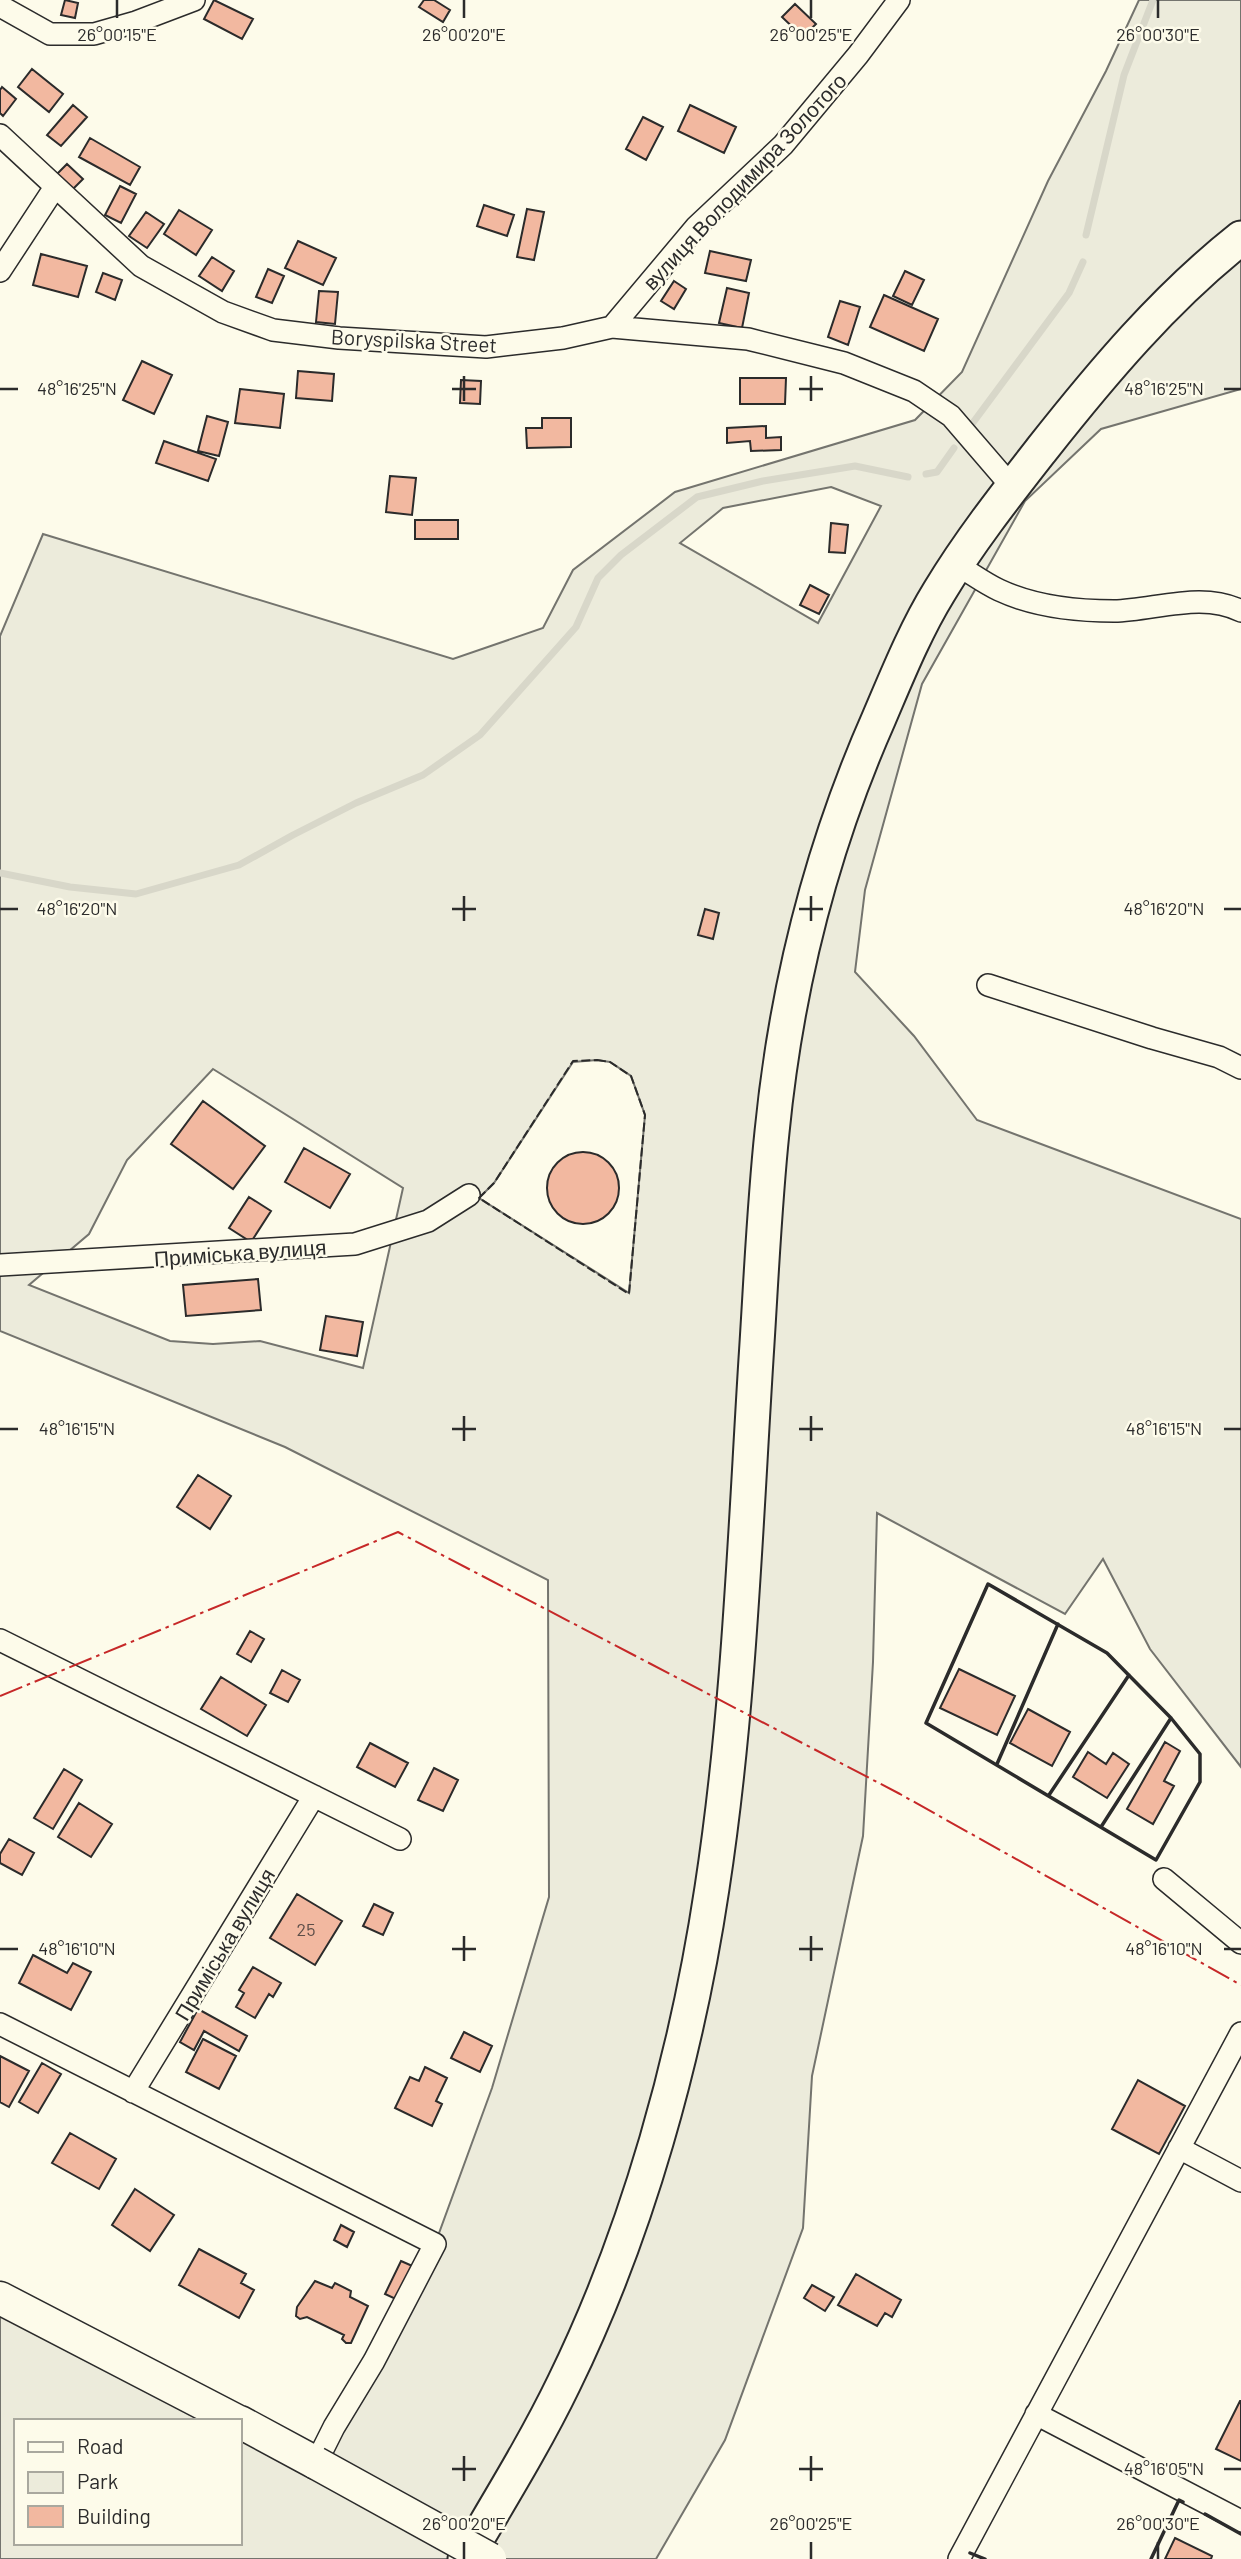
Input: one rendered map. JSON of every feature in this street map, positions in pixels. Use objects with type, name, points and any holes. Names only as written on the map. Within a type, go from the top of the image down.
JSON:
[{"type":"highway","points":[[465,2559],[521,2465],[565,2381],[607,2285],[648,2164],[682,2046],[712,1891],[736,1698],[772,1129],[787,1025],[806,931],[828,853],[862,756],[897,675],[936,596],[1012,487],[1138,332],[1241,238]]},
{"type":"main road","points":[[0,2298],[234,2419]]},
{"type":"main road","points":[[242,2423],[490,2559]]},
{"type":"street","points":[[0,6],[50,34],[94,34],[194,0]]},
{"type":"street","name":"вулиця Володимира Золотого","points":[[612,327],[696,227],[783,145],[858,55],[899,0]]},
{"type":"street","name":"Boryspilska Street","points":[[0,135],[141,266],[223,312],[273,330],[339,338],[486,347],[563,338],[612,327],[748,339],[844,363],[914,391],[951,416],[1012,487]]},
{"type":"street","points":[[0,271],[55,187]]},
{"type":"street","points":[[957,565],[1010,594],[1066,607],[1114,611],[1213,601],[1241,611]]},
{"type":"street","points":[[988,985],[1219,1057],[1241,1068]]},
{"type":"street","name":"Приміська вулиця","points":[[0,1265],[225,1254],[355,1244],[428,1221],[469,1195]]},
{"type":"street","points":[[0,1640],[400,1839]]},
{"type":"street","name":"Приміська вулиця","points":[[134,2092],[314,1796]]},
{"type":"street","points":[[1164,1879],[1241,1943]]},
{"type":"street","points":[[0,2024],[435,2245],[316,2463]]},
{"type":"street","points":[[959,2559],[1241,2033]]},
{"type":"street","points":[[1179,2148],[1241,2181]]},
{"type":"street","points":[[1035,2414],[1241,2521]]},
{"type":"green space","points":[[1139,0],[1241,0],[1241,389],[1101,429],[1025,501],[922,684],[865,890],[855,972],[914,1036],[977,1120],[1241,1219],[1241,1767],[1150,1649],[1103,1559],[1065,1614],[877,1513],[873,1662],[863,1836],[812,2076],[803,2228],[725,2440],[656,2559],[0,2559],[0,2293],[325,2458],[435,2244],[492,2088],[549,1897],[548,1580],[285,1447],[0,1331],[0,636],[43,534],[453,659],[543,628],[573,570],[675,492],[915,420],[962,372],[1048,181],[1106,71]],"holes":[[[831,487],[881,506],[818,623],[680,543],[723,508]],[[573,1062],[610,1062],[631,1076],[645,1115],[629,1293],[479,1198],[494,1183]],[[213,1069],[403,1188],[363,1368],[260,1341],[213,1344],[170,1341],[29,1285],[89,1234],[127,1160]]]},
{"type":"building","points":[[65,0],[78,3],[75,18],[61,15]]},
{"type":"building","points":[[214,0],[253,19],[242,39],[204,19]]},
{"type":"building","points":[[424,0],[434,0],[450,10],[443,22],[419,7]]},
{"type":"building","points":[[795,4],[816,24],[803,37],[782,17]]},
{"type":"building","points":[[32,69],[63,94],[49,112],[18,87]]},
{"type":"building","points":[[2,87],[16,99],[3,116],[0,113]]},
{"type":"building","points":[[73,105],[87,117],[61,146],[47,135]]},
{"type":"building","points":[[690,105],[736,127],[724,153],[678,131]]},
{"type":"building","points":[[643,117],[663,127],[646,160],[626,149]]},
{"type":"building","points":[[90,138],[140,167],[130,185],[79,157]]},
{"type":"building","points":[[67,164],[83,179],[69,193],[54,177]]},
{"type":"building","points":[[120,186],[136,194],[121,223],[105,215]]},
{"type":"building","points":[[484,205],[514,215],[507,236],[477,226]]},
{"type":"building","points":[[527,209],[544,212],[534,260],[517,257]]},
{"type":"building","points":[[179,210],[212,230],[196,255],[164,234]]},
{"type":"building","points":[[146,212],[164,224],[147,248],[129,236]]},
{"type":"building","points":[[298,241],[336,258],[323,285],[285,268]]},
{"type":"building","points":[[710,251],[751,260],[746,281],[705,273]]},
{"type":"building","points":[[41,254],[87,266],[78,297],[33,285]]},
{"type":"building","points":[[212,257],[234,271],[222,291],[199,276]]},
{"type":"building","points":[[268,269],[284,276],[272,303],[256,297]]},
{"type":"building","points":[[905,271],[924,280],[912,305],[893,296]]},
{"type":"building","points":[[103,273],[122,280],[115,300],[96,292]]},
{"type":"building","points":[[674,281],[686,289],[674,309],[661,301]]},
{"type":"building","points":[[727,288],[749,293],[742,328],[719,323]]},
{"type":"building","points":[[319,291],[338,292],[335,324],[316,322]]},
{"type":"building","points":[[884,295],[938,319],[924,351],[870,327]]},
{"type":"building","points":[[840,301],[860,307],[848,345],[828,337]]},
{"type":"building","points":[[142,361],[172,375],[154,414],[123,400]]},
{"type":"building","points":[[298,371],[334,374],[332,401],[296,398]]},
{"type":"building","points":[[740,378],[786,378],[785,404],[740,404]]},
{"type":"building","points":[[461,380],[481,381],[480,404],[460,403]]},
{"type":"building","points":[[240,389],[284,394],[280,428],[235,423]]},
{"type":"building","points":[[207,416],[228,422],[219,456],[198,451]]},
{"type":"building","points":[[542,418],[571,418],[571,447],[527,448],[526,428],[542,428]]},
{"type":"building","points":[[766,426],[766,438],[781,437],[781,450],[751,451],[750,441],[727,443],[727,428]]},
{"type":"building","points":[[164,441],[216,459],[208,481],[156,463]]},
{"type":"building","points":[[390,476],[416,478],[412,515],[386,512]]},
{"type":"building","points":[[415,520],[458,520],[458,539],[415,539]]},
{"type":"building","points":[[831,523],[848,525],[845,553],[829,552]]},
{"type":"building","points":[[810,585],[829,595],[819,614],[800,605]]},
{"type":"building","points":[[705,909],[719,913],[713,939],[698,935]]},
{"type":"building","points":[[203,1101],[265,1146],[233,1189],[171,1144]]},
{"type":"building","points":[[304,1148],[350,1174],[330,1208],[285,1182]]},
{"type":"building","points":[[590,1152],[609,1162],[617,1174],[617,1202],[609,1214],[597,1222],[576,1224],[557,1214],[549,1202],[547,1181],[557,1162],[569,1154]]},
{"type":"building","points":[[249,1197],[271,1211],[251,1242],[229,1228]]},
{"type":"building","points":[[258,1279],[261,1310],[186,1316],[183,1285]]},
{"type":"building","points":[[326,1316],[363,1322],[357,1356],[320,1350]]},
{"type":"building","points":[[198,1475],[231,1496],[210,1529],[177,1507]]},
{"type":"building","points":[[250,1631],[264,1639],[251,1662],[237,1654]]},
{"type":"building","points":[[959,1669],[1015,1696],[997,1735],[940,1708]]},
{"type":"building","points":[[282,1670],[300,1680],[288,1702],[270,1693]]},
{"type":"building","points":[[221,1677],[266,1705],[247,1736],[201,1709]]},
{"type":"building","points":[[1028,1709],[1070,1732],[1052,1766],[1010,1743]]},
{"type":"building","points":[[1165,1742],[1180,1751],[1164,1781],[1174,1786],[1153,1824],[1127,1809]]},
{"type":"building","points":[[370,1743],[408,1763],[395,1787],[357,1767]]},
{"type":"building","points":[[1088,1752],[1106,1764],[1113,1753],[1129,1764],[1107,1798],[1073,1777]]},
{"type":"building","points":[[434,1768],[458,1780],[443,1811],[418,1800]]},
{"type":"building","points":[[64,1769],[82,1780],[53,1829],[34,1818]]},
{"type":"building","points":[[79,1803],[112,1824],[91,1857],[58,1837]]},
{"type":"building","points":[[9,1839],[34,1853],[22,1875],[0,1863],[0,1854]]},
{"type":"building","points":[[297,1894],[342,1921],[315,1965],[270,1938]]},
{"type":"building","points":[[374,1904],[393,1913],[383,1935],[363,1926]]},
{"type":"building","points":[[33,1955],[67,1973],[73,1963],[91,1972],[71,2010],[19,1983]]},
{"type":"building","points":[[253,1967],[281,1983],[273,1997],[269,1994],[255,2018],[236,2007],[244,1993],[239,1990]]},
{"type":"building","points":[[198,2009],[247,2036],[239,2051],[204,2031],[194,2050],[180,2042]]},
{"type":"building","points":[[464,2032],[492,2046],[480,2072],[451,2058]]},
{"type":"building","points":[[203,2039],[236,2056],[219,2089],[186,2072]]},
{"type":"building","points":[[0,2056],[29,2071],[9,2107],[0,2102]]},
{"type":"building","points":[[42,2063],[61,2074],[38,2113],[19,2102]]},
{"type":"building","points":[[425,2067],[447,2078],[436,2101],[442,2104],[432,2126],[395,2108],[410,2077],[419,2081]]},
{"type":"building","points":[[1138,2080],[1185,2106],[1159,2154],[1112,2129]]},
{"type":"building","points":[[70,2133],[116,2159],[99,2189],[52,2163]]},
{"type":"building","points":[[135,2189],[174,2215],[150,2251],[112,2225]]},
{"type":"building","points":[[341,2225],[354,2232],[347,2247],[334,2240]]},
{"type":"building","points":[[199,2249],[246,2274],[241,2283],[254,2290],[239,2318],[179,2285]]},
{"type":"building","points":[[401,2261],[417,2268],[400,2301],[385,2294]]},
{"type":"building","points":[[856,2274],[901,2300],[892,2317],[885,2313],[877,2326],[838,2305]]},
{"type":"building","points":[[315,2281],[332,2288],[335,2283],[351,2291],[350,2297],[368,2306],[351,2343],[342,2339],[344,2335],[307,2317],[300,2319],[296,2316],[297,2307]]},
{"type":"building","points":[[812,2285],[834,2297],[825,2311],[804,2298]]},
{"type":"building","points":[[1241,2401],[1241,2461],[1216,2449]]},
{"type":"building","points":[[1175,2538],[1212,2556],[1211,2559],[1165,2559]]},
{"type":"waterway","points":[[1086,235],[1124,75],[1153,0]]},
{"type":"waterway","points":[[972,424],[1069,293],[1083,262]]},
{"type":"waterway","points":[[926,474],[937,472],[954,448]]},
{"type":"waterway","points":[[0,873],[70,887],[136,894],[239,865],[356,803],[423,775],[480,735],[576,627],[598,578],[621,555],[697,497],[763,481],[855,466],[908,477]]},
{"type":"fence","points":[[597,1060],[610,1062],[631,1076],[645,1115],[629,1294],[479,1198],[494,1183],[573,1061],[597,1060]]},
{"type":"wall","points":[[988,1584],[1107,1653],[1171,1718],[1200,1754],[1200,1782],[1156,1860],[926,1723],[988,1584]]},
{"type":"wall","points":[[997,1764],[1058,1624]]},
{"type":"wall","points":[[1049,1795],[1129,1675]]},
{"type":"wall","points":[[1101,1827],[1171,1718]]},
{"type":"wall","points":[[1151,2559],[1179,2500],[1183,2502]]},
{"type":"wall","points":[[1205,2514],[1241,2534]]},
{"type":"wall","points":[[970,2553],[985,2559]]},
{"type":"power","points":[[0,1696],[398,1532],[900,1794],[1241,1985]]}]
